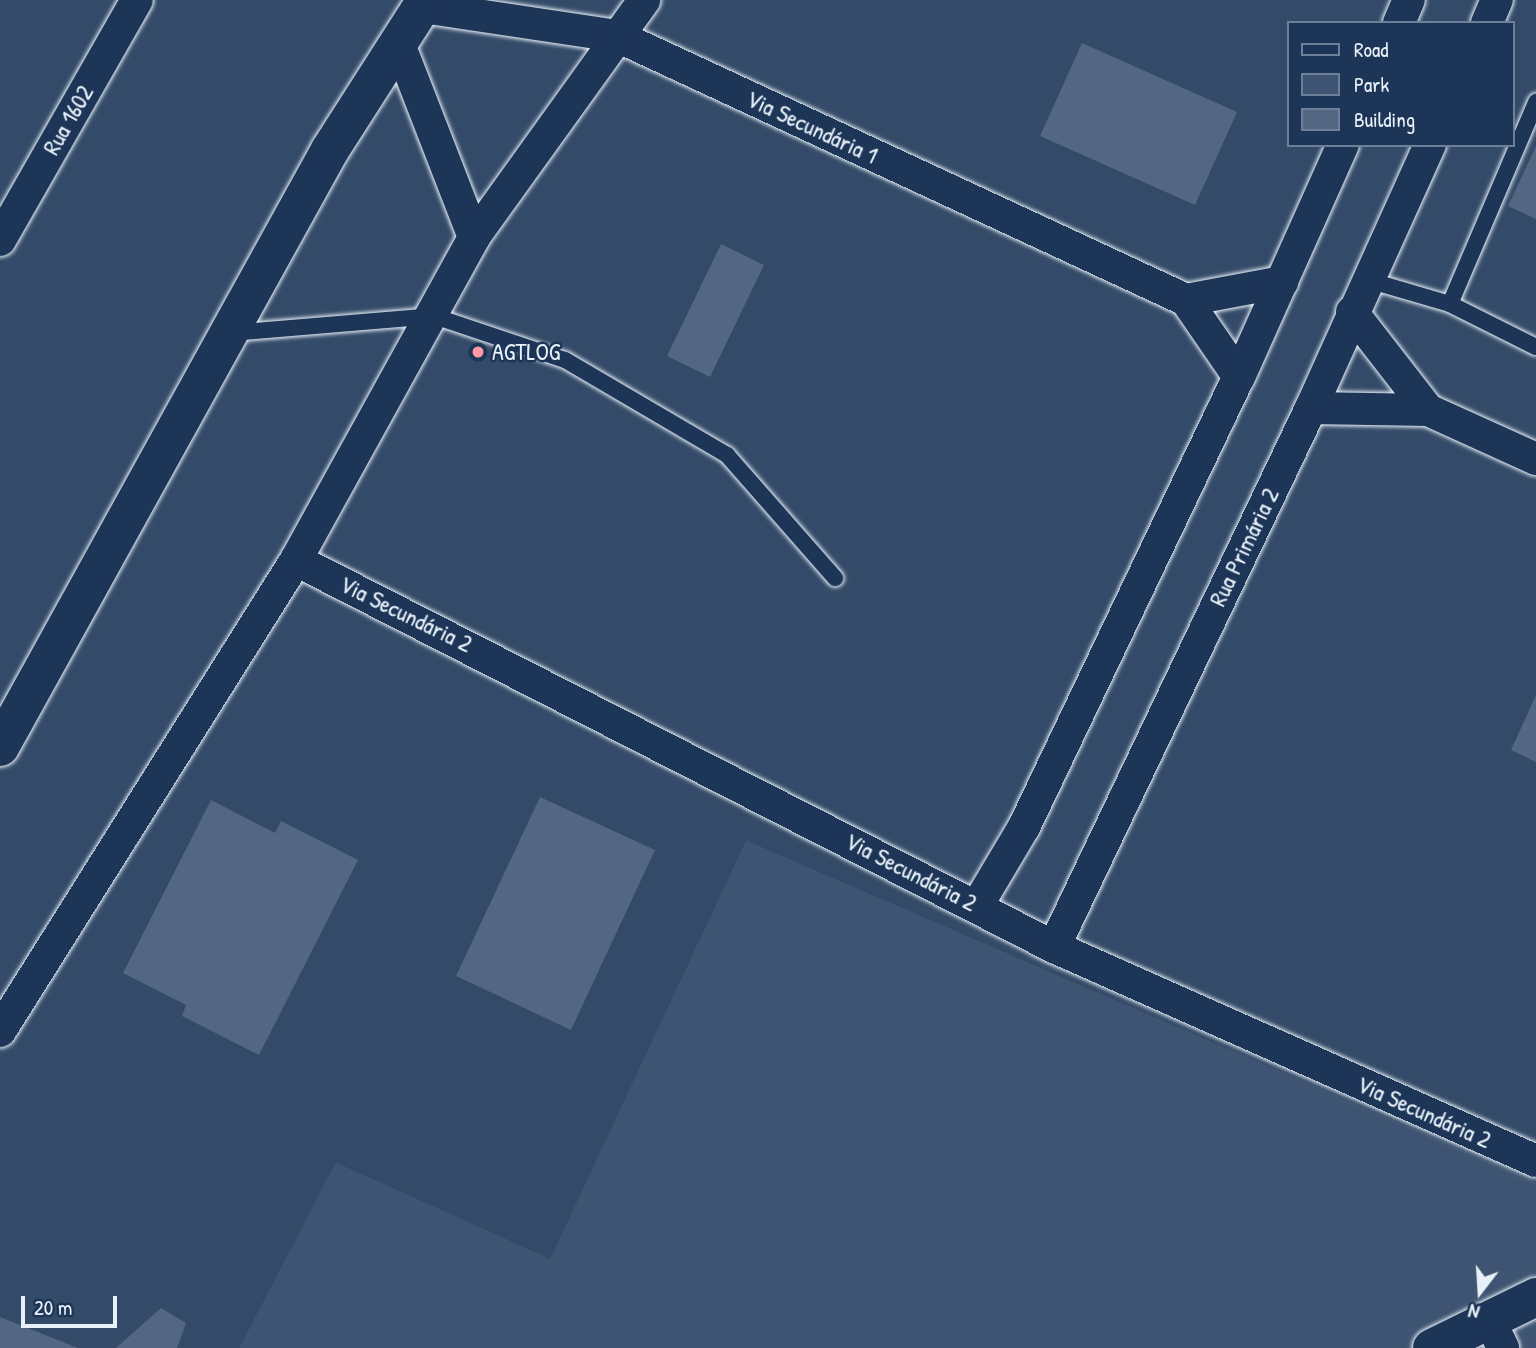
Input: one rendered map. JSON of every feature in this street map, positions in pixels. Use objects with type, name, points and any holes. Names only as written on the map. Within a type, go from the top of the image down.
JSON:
[{"type":"main road","points":[[0,747],[330,150],[425,3]]},
{"type":"main road","points":[[1432,1348],[1497,1334],[1536,1297]]},
{"type":"street","name":"Rua 1602","points":[[0,240],[137,0]]},
{"type":"street","points":[[0,1031],[296,560],[434,316],[474,237],[644,0]]},
{"type":"street","points":[[1400,21],[1409,0]]},
{"type":"street","points":[[1487,21],[1497,0]]},
{"type":"street","name":"Via Secundária 1","points":[[425,3],[617,36],[1186,300]]},
{"type":"street","points":[[399,44],[474,237]]},
{"type":"street","points":[[977,906],[1024,827],[1239,377],[1342,147]]},
{"type":"street","name":"Rua Primária 2","points":[[1054,947],[1311,408],[1352,312],[1429,147]]},
{"type":"street","points":[[1239,377],[1186,300],[1282,282]]},
{"type":"street","points":[[1352,312],[1428,410]]},
{"type":"street","points":[[1311,408],[1428,410],[1536,459]]},
{"type":"street","name":"Via Secundária 2","points":[[296,560],[1054,947],[1536,1161]]},
{"type":"lane","points":[[1450,304],[1536,102]]},
{"type":"lane","points":[[1368,280],[1450,304],[1536,348]]},
{"type":"lane","points":[[229,333],[434,316],[565,360],[727,455],[835,578]]},
{"type":"shaded area","points":[[0,0],[1536,0],[1536,1182],[746,840],[550,1260],[337,1162],[239,1348],[0,1348]]},
{"type":"green space","points":[[746,840],[1536,1182],[1536,1348],[239,1348],[336,1162],[550,1259]]},
{"type":"building","points":[[1082,43],[1237,112],[1195,205],[1040,136]]},
{"type":"building","points":[[1536,146],[1536,219],[1508,206]]},
{"type":"building","points":[[721,244],[764,265],[710,377],[667,356]]},
{"type":"building","points":[[1536,695],[1536,762],[1511,750]]},
{"type":"building","points":[[540,797],[655,850],[571,1030],[456,976]]},
{"type":"building","points":[[211,800],[275,833],[281,821],[358,860],[259,1055],[182,1016],[186,1005],[123,973]]},
{"type":"building","points":[[161,1308],[186,1323],[177,1348],[116,1348]]},
{"type":"building","points":[[0,1317],[78,1348],[0,1348]]},
{"type":"place","name":"AGTLOG","points":[[478,352]]}]
